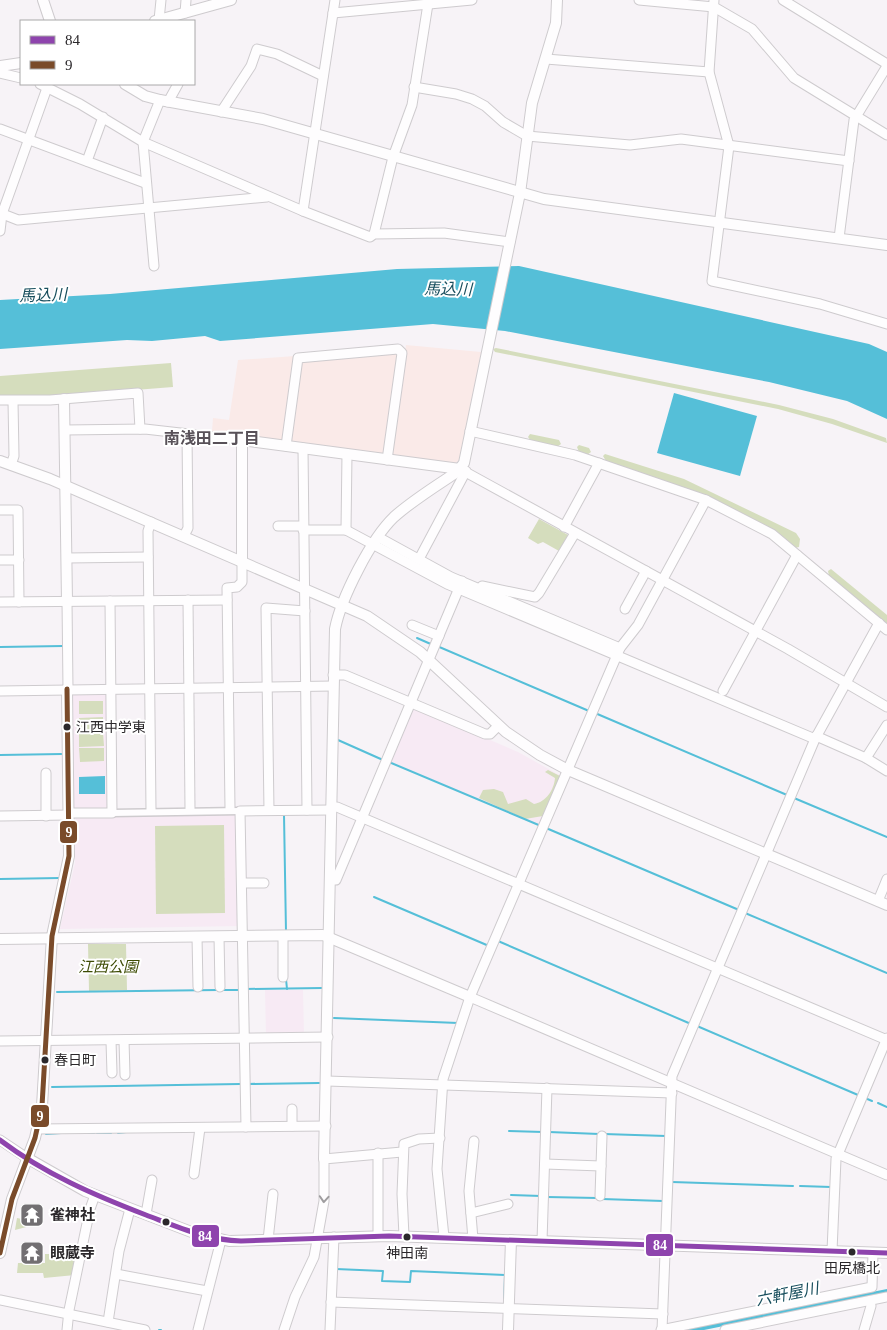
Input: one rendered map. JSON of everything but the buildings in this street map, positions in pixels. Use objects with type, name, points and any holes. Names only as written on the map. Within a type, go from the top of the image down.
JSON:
[{"type":"street","points":[[43,0],[50,20]]},
{"type":"street","points":[[157,20],[161,0]]},
{"type":"street","points":[[186,0],[188,15]]},
{"type":"street","points":[[162,20],[188,15],[231,0]]},
{"type":"street","points":[[303,211],[335,0]]},
{"type":"street","points":[[333,13],[472,0]]},
{"type":"street","points":[[418,559],[463,470],[520,193],[532,103],[556,22],[556,0]]},
{"type":"street","points":[[639,0],[714,3],[752,29],[794,78],[887,134]]},
{"type":"street","points":[[783,0],[887,65],[854,120],[839,238]]},
{"type":"street","points":[[714,3],[709,72],[729,146],[712,281],[820,304],[887,324]]},
{"type":"street","points":[[374,234],[393,157],[412,105],[428,4]]},
{"type":"street","points":[[221,112],[251,66],[258,49],[277,54],[323,76]]},
{"type":"street","points":[[546,59],[709,72]]},
{"type":"street","points":[[0,66],[20,63]]},
{"type":"street","points":[[0,73],[20,78]]},
{"type":"street","points":[[127,85],[145,96],[263,119],[520,193],[720,223],[887,245]]},
{"type":"street","points":[[154,266],[145,182],[143,142],[164,101],[177,85]]},
{"type":"street","points":[[0,231],[1,214],[29,139],[43,86],[80,104],[143,142],[269,197],[370,237],[374,234],[444,233],[510,242]]},
{"type":"street","points":[[414,86],[472,99],[485,106],[503,122],[527,136],[630,145],[681,139],[849,161]]},
{"type":"street","points":[[87,161],[103,118]]},
{"type":"street","points":[[0,129],[145,182]]},
{"type":"street","points":[[1,214],[18,220],[269,197]]},
{"type":"street","points":[[286,446],[298,358],[398,349],[402,352],[387,460]]},
{"type":"street","points":[[0,400],[64,399],[138,393],[140,429]]},
{"type":"street","points":[[0,1254],[2,1232],[38,1129],[42,1106],[52,939],[68,868],[67,558],[64,399]]},
{"type":"street","points":[[11,465],[14,456],[13,401]]},
{"type":"street","points":[[65,430],[140,429],[242,440],[463,470],[755,631],[887,708]]},
{"type":"street","points":[[470,432],[575,454],[706,500],[772,534],[887,630]]},
{"type":"street","points":[[184,536],[188,528],[187,434]]},
{"type":"street","points":[[230,810],[227,588],[238,587],[242,582],[242,440]]},
{"type":"street","points":[[303,448],[307,810]]},
{"type":"street","points":[[346,530],[347,454]]},
{"type":"street","points":[[0,461],[66,486],[342,604],[385,627],[428,661],[498,726],[536,753],[568,770],[882,903],[887,879]]},
{"type":"street","points":[[564,527],[600,463]]},
{"type":"street","points":[[284,1330],[295,1297],[310,1268],[318,1238],[324,1201],[335,629],[342,604],[376,541],[399,513],[463,470]]},
{"type":"street","points":[[444,1237],[437,1176],[443,1085],[470,997],[618,652],[638,625],[706,500]]},
{"type":"street","points":[[0,510],[18,510],[19,602]]},
{"type":"street","points":[[151,522],[148,531],[151,811]]},
{"type":"street","points":[[278,526],[346,530],[376,541],[418,559],[460,585],[477,588],[618,652]]},
{"type":"street","points":[[477,588],[478,585],[535,597],[575,533]]},
{"type":"street","points":[[376,541],[460,585],[866,758],[887,771]]},
{"type":"street","points":[[723,691],[797,555]]},
{"type":"street","points":[[67,558],[148,557]]},
{"type":"street","points":[[0,560],[19,560]]},
{"type":"street","points":[[625,609],[646,571]]},
{"type":"street","points":[[330,880],[336,880],[460,585]]},
{"type":"street","points":[[188,600],[190,810]]},
{"type":"street","points":[[0,602],[227,600]]},
{"type":"street","points":[[110,601],[112,812]]},
{"type":"street","points":[[269,810],[266,608],[305,611]]},
{"type":"street","points":[[873,1253],[872,1287],[662,1330],[672,1076],[816,738],[879,623]]},
{"type":"street","points":[[412,625],[439,636]]},
{"type":"street","points":[[333,675],[345,675],[485,734],[490,734],[498,726]]},
{"type":"street","points":[[0,691],[333,686]]},
{"type":"street","points":[[866,758],[887,725]]},
{"type":"street","points":[[46,772],[46,816]]},
{"type":"street","points":[[0,816],[190,810],[307,810],[337,807],[887,1039],[836,1159],[832,1251]]},
{"type":"street","points":[[240,811],[246,1127]]},
{"type":"street","points":[[242,883],[264,883]]},
{"type":"street","points":[[0,940],[324,935],[470,997],[672,1088],[887,1175]]},
{"type":"street","points":[[219,936],[220,987]]},
{"type":"street","points":[[283,936],[283,977]]},
{"type":"street","points":[[197,937],[198,987]]},
{"type":"street","points":[[0,1042],[328,1038]]},
{"type":"street","points":[[124,1040],[125,1075]]},
{"type":"street","points":[[111,1041],[112,1073]]},
{"type":"street","points":[[327,1080],[547,1088],[672,1088]]},
{"type":"street","points":[[542,1241],[547,1088]]},
{"type":"street","points":[[292,1109],[292,1126]]},
{"type":"street","points":[[38,1129],[326,1126]]},
{"type":"street","points":[[194,1174],[200,1128]]},
{"type":"street","points":[[600,1196],[602,1136]]},
{"type":"street","points":[[404,1236],[402,1152],[404,1144],[440,1138]]},
{"type":"street","points":[[0,1140],[66,1182],[194,1233],[221,1240],[404,1236],[887,1253]]},
{"type":"street","points":[[473,1238],[469,1185],[474,1141]]},
{"type":"street","points":[[324,1159],[378,1152],[402,1152]]},
{"type":"street","points":[[378,1152],[378,1236]]},
{"type":"street","points":[[545,1164],[601,1166]]},
{"type":"street","points":[[146,1214],[152,1180]]},
{"type":"street","points":[[268,1240],[273,1194]]},
{"type":"street","points":[[67,1330],[68,1314],[90,1209],[95,1195]]},
{"type":"street","points":[[471,1213],[508,1204]]},
{"type":"street","points":[[108,1322],[119,1251],[130,1208]]},
{"type":"street","points":[[330,1330],[334,1237]]},
{"type":"street","points":[[198,1330],[221,1240]]},
{"type":"street","points":[[508,1330],[511,1240]]},
{"type":"street","points":[[116,1274],[207,1291]]},
{"type":"street","points":[[725,1330],[887,1297]]},
{"type":"street","points":[[0,1300],[145,1330]]},
{"type":"street","points":[[864,1330],[871,1306],[870,1301]]},
{"type":"street","points":[[331,1302],[663,1314]]},
{"type":"shaded area","points":[[406,345],[481,352],[461,459],[454,464],[394,456],[391,452]]},
{"type":"shaded area","points":[[395,352],[398,355],[385,451],[382,454],[293,442],[290,438],[301,363],[303,361]]},
{"type":"shaded area","points":[[295,356],[284,438],[281,440],[212,431],[213,418],[229,420],[238,360]]},
{"type":"shaded area","points":[[73,693],[107,693],[110,810],[74,810]]},
{"type":"shaded area","points":[[413,707],[518,752],[563,777],[542,826],[389,761]]},
{"type":"shaded area","points":[[238,814],[241,926],[60,929],[75,863],[75,816]]},
{"type":"shaded area","points":[[265,990],[303,990],[304,1035],[266,1035]]},
{"type":"green space","points":[[496,348],[779,405],[833,419],[886,438],[887,443],[832,424],[778,409],[495,352],[493,349]]},
{"type":"green space","points":[[171,363],[173,387],[59,396],[0,397],[0,376]]},
{"type":"green space","points":[[530,434],[559,440],[561,444],[557,447],[531,441],[528,437]]},
{"type":"green space","points":[[579,445],[589,448],[591,452],[587,455],[579,452],[577,447]]},
{"type":"green space","points":[[605,454],[684,479],[796,533],[800,539],[799,547],[795,548],[707,497],[606,461],[603,456]]},
{"type":"green space","points":[[539,519],[568,535],[559,551],[543,542],[538,544],[528,538]]},
{"type":"green space","points":[[831,569],[887,615],[887,625],[829,576],[828,571]]},
{"type":"green space","points":[[79,701],[103,701],[103,714],[79,714]]},
{"type":"green space","points":[[103,717],[103,731],[79,731],[79,718]]},
{"type":"green space","points":[[79,733],[103,733],[104,746],[79,747]]},
{"type":"green space","points":[[79,748],[104,748],[104,761],[80,762]]},
{"type":"green space","points":[[548,770],[560,776],[543,816],[525,819],[479,798],[483,790],[494,789],[503,792],[508,804],[526,799],[534,804],[538,803],[549,795],[554,782],[555,778],[545,772]]},
{"type":"green space","points":[[224,825],[225,913],[156,914],[155,826]]},
{"type":"green space","name":"江西公園","points":[[88,944],[126,944],[127,990],[89,991]]},
{"type":"green space","points":[[17,1218],[22,1219],[24,1224],[30,1224],[30,1226],[15,1230]]},
{"type":"green space","points":[[45,1254],[59,1254],[60,1260],[78,1260],[75,1275],[44,1278],[43,1273],[17,1273],[18,1263],[45,1263]]},
{"type":"water","name":"馬込川","points":[[519,266],[869,344],[887,352],[887,419],[847,401],[769,382],[505,331],[433,324],[220,341],[205,336],[152,341],[127,340],[0,349],[0,300],[110,294],[397,269]]},
{"type":"water","points":[[674,393],[757,416],[740,476],[657,453]]},
{"type":"water","points":[[105,776],[105,794],[79,794],[79,777]]},
{"type":"water","points":[[887,1289],[887,1293],[704,1330],[682,1330]]},
{"type":"waterway","points":[[417,638],[433,645]]},
{"type":"waterway","points":[[0,647],[63,646]]},
{"type":"waterway","points":[[437,646],[589,711]]},
{"type":"waterway","points":[[595,713],[787,795]]},
{"type":"waterway","points":[[338,740],[383,760]]},
{"type":"waterway","points":[[0,755],[62,754]]},
{"type":"waterway","points":[[389,762],[541,826]]},
{"type":"waterway","points":[[794,798],[887,837]]},
{"type":"waterway","points":[[284,815],[286,932]]},
{"type":"waterway","points":[[546,828],[739,910]]},
{"type":"waterway","points":[[0,879],[60,878]]},
{"type":"waterway","points":[[374,897],[489,946]]},
{"type":"waterway","points":[[745,913],[887,973]]},
{"type":"waterway","points":[[498,941],[691,1024]]},
{"type":"waterway","points":[[286,979],[287,989]]},
{"type":"waterway","points":[[246,989],[322,988]]},
{"type":"waterway","points":[[57,992],[218,990]]},
{"type":"waterway","points":[[222,990],[240,990]]},
{"type":"waterway","points":[[334,1018],[458,1023]]},
{"type":"waterway","points":[[697,1026],[858,1095]]},
{"type":"waterway","points":[[247,1084],[319,1083]]},
{"type":"waterway","points":[[52,1087],[240,1084]]},
{"type":"waterway","points":[[865,1098],[872,1101]]},
{"type":"waterway","points":[[878,1103],[887,1107]]},
{"type":"waterway","points":[[509,1131],[543,1132]]},
{"type":"waterway","points":[[118,1133],[126,1132]]},
{"type":"waterway","points":[[549,1132],[599,1134]]},
{"type":"waterway","points":[[46,1134],[61,1133]]},
{"type":"waterway","points":[[68,1133],[82,1133]]},
{"type":"waterway","points":[[84,1133],[94,1133]]},
{"type":"waterway","points":[[97,1133],[111,1133]]},
{"type":"waterway","points":[[604,1134],[666,1136]]},
{"type":"waterway","points":[[672,1182],[793,1186]]},
{"type":"waterway","points":[[800,1186],[831,1187]]},
{"type":"waterway","points":[[511,1195],[541,1196]]},
{"type":"waterway","points":[[547,1197],[597,1198]]},
{"type":"waterway","points":[[602,1199],[663,1201]]},
{"type":"waterway","points":[[336,1269],[383,1271],[382,1281],[410,1282],[411,1271],[505,1275],[504,1305]]},
{"type":"transit line","name":"9","points":[[0,1253],[12,1199],[35,1138],[42,1106],[52,936],[69,856],[67,689]]},
{"type":"transit line","name":"84","points":[[0,1140],[34,1163],[89,1191],[181,1228],[228,1240],[389,1236],[887,1253]]},
{"type":"place","name":"江西中学東","points":[[67,727]]},
{"type":"place","name":"春日町","points":[[45,1060]]},
{"type":"place","name":"雀神社","points":[[32,1215]]},
{"type":"place","name":"神田南","points":[[407,1237]]},
{"type":"place","name":"田尻橋北","points":[[852,1252]]},
{"type":"place","name":"眼蔵寺","points":[[32,1253]]},
{"type":"district","name":"南浅田二丁目","points":[[212,438]]},
{"type":"water label","name":"六軒屋川","points":[[787,1294]]}]
